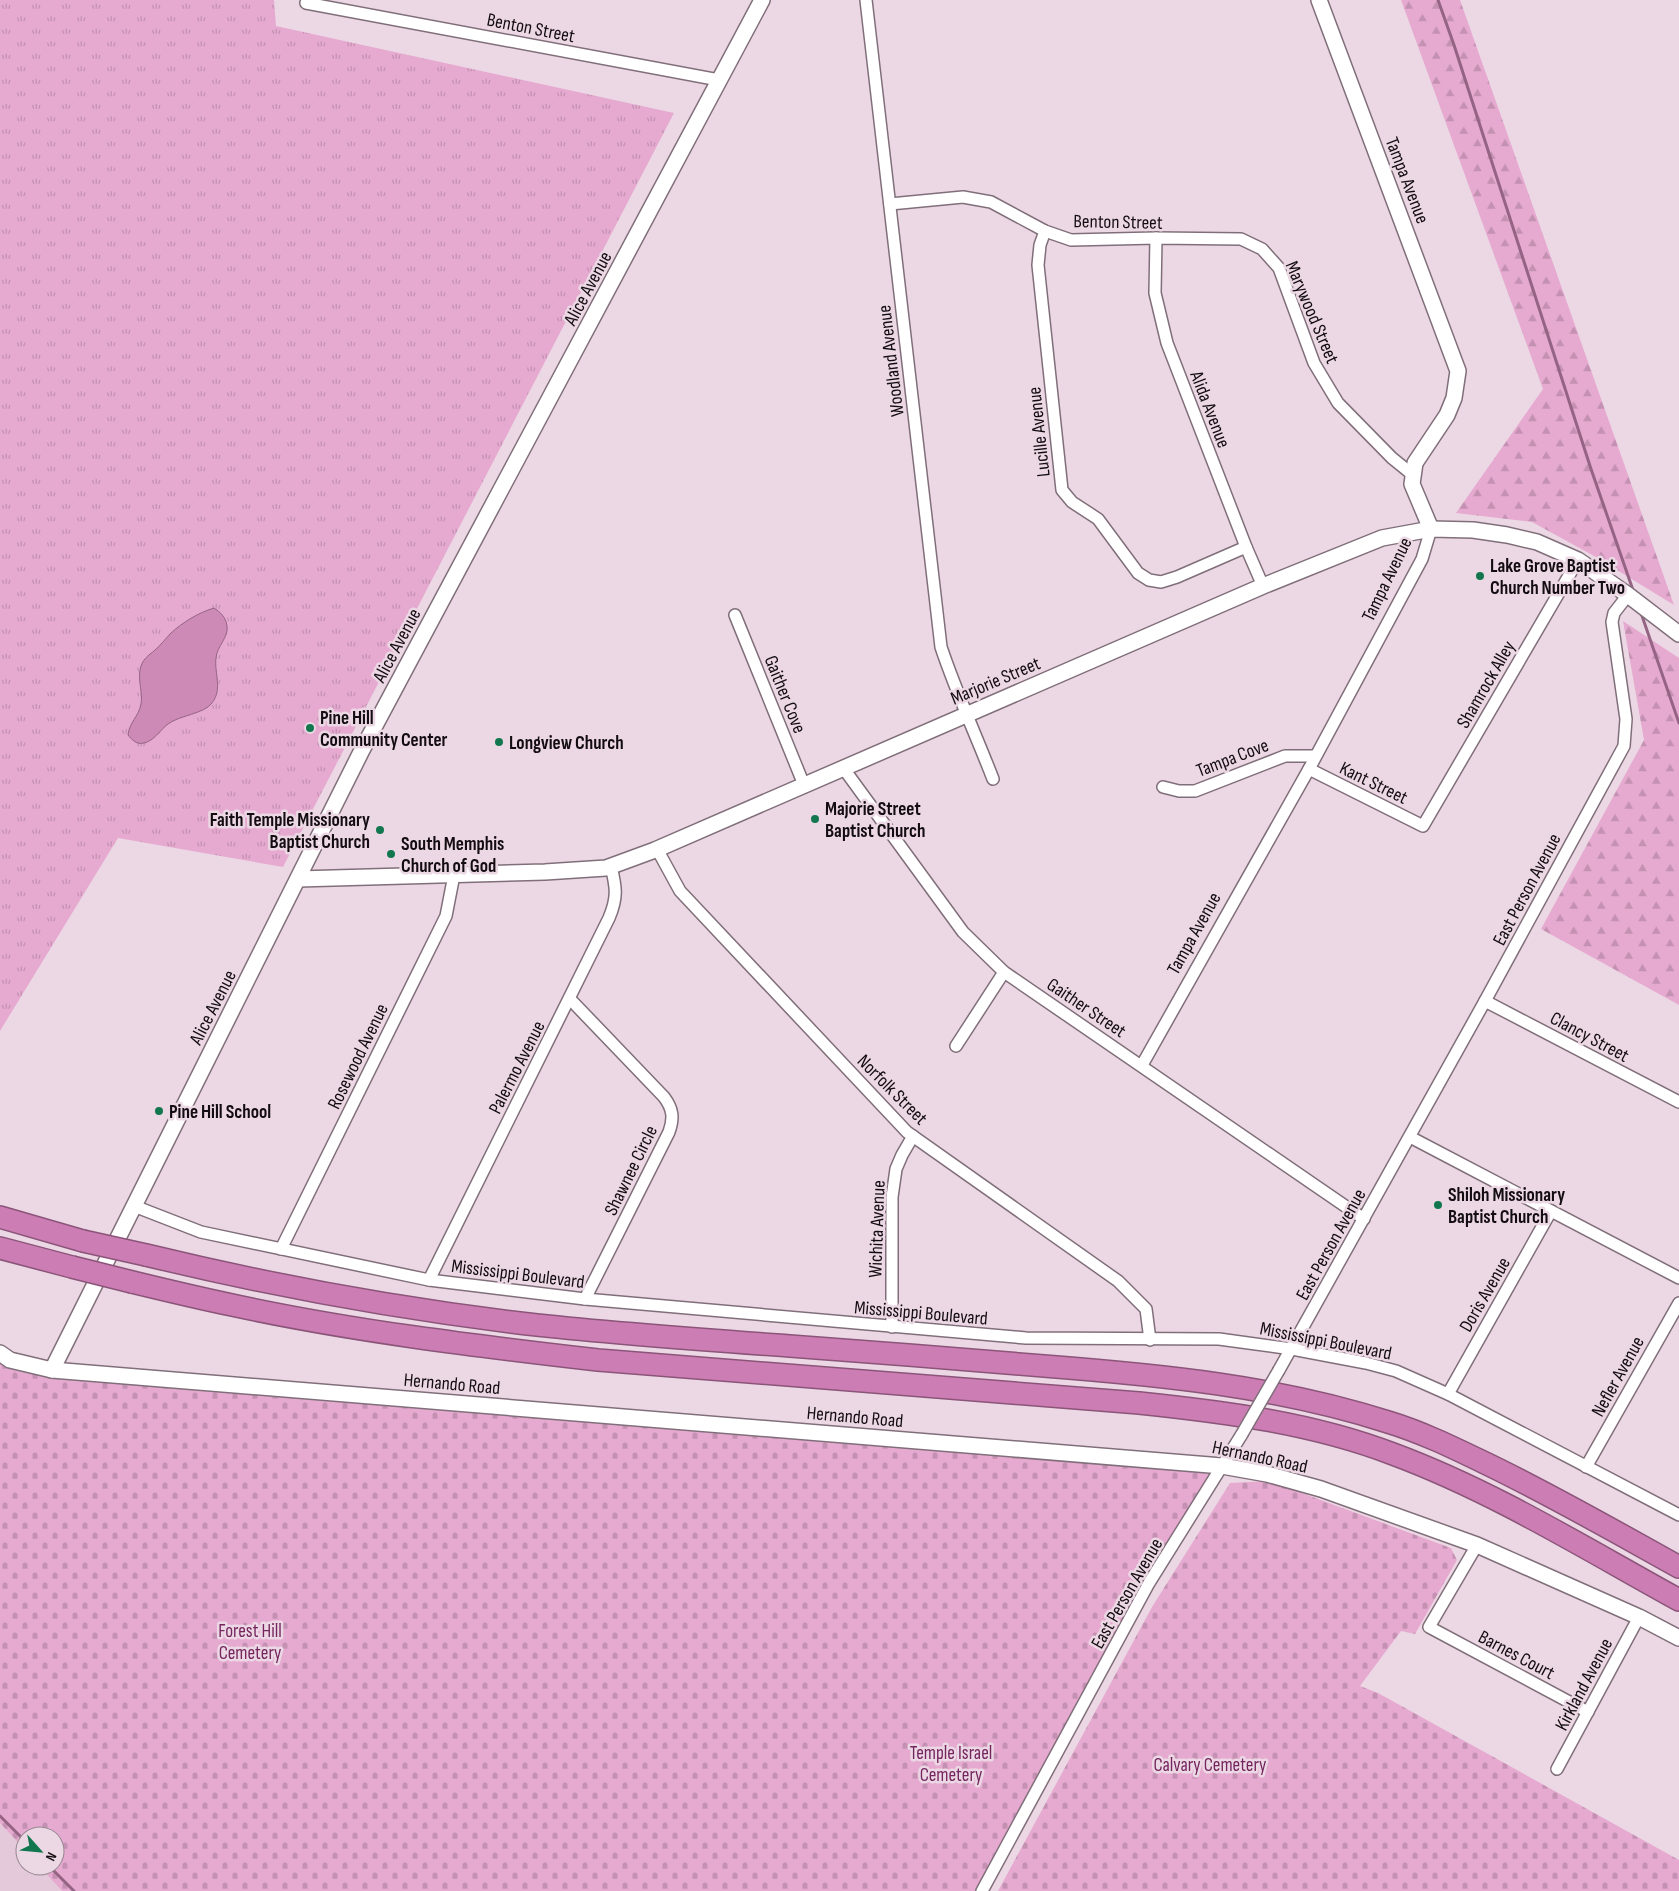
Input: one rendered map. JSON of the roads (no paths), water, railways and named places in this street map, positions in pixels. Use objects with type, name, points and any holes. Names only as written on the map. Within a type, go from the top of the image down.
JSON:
[{"type":"highway","points":[[0,1218],[83,1241],[324,1294],[534,1324],[697,1340],[923,1355],[1110,1371],[1204,1381],[1289,1395],[1360,1413],[1421,1434],[1571,1506],[1679,1567]]},
{"type":"highway","points":[[0,1248],[132,1282],[293,1317],[536,1353],[625,1362],[1138,1403],[1204,1410],[1280,1422],[1358,1442],[1432,1469],[1527,1516],[1679,1600]]},
{"type":"street","name":"Alice Avenue","points":[[52,1370],[362,750],[762,0]]},
{"type":"street","name":"Woodland Avenue","points":[[866,0],[941,647],[951,677],[993,779]]},
{"type":"street","name":"Tampa Avenue","points":[[1142,1065],[1309,769],[1314,756],[1422,559],[1431,530],[1412,484],[1415,463],[1447,415],[1454,398],[1458,371],[1319,0]]},
{"type":"street","name":"Benton Street","points":[[306,1],[719,80]]},
{"type":"street","name":"Benton Street","points":[[890,204],[963,197],[991,202],[1045,231],[1071,240],[1240,239],[1262,249]]},
{"type":"street","name":"Lucille Avenue","points":[[1045,231],[1040,244],[1038,266],[1062,490],[1072,502],[1098,519],[1138,573],[1149,580],[1161,582],[1178,577],[1246,547]]},
{"type":"street","name":"Alida Avenue","points":[[1156,238],[1155,293],[1167,343],[1263,586]]},
{"type":"street","name":"Marywood Street","points":[[1262,249],[1279,268],[1314,363],[1338,403],[1392,458],[1413,475]]},
{"type":"street","name":"Marjorie Street","points":[[298,879],[545,872],[606,868],[657,849],[1263,586],[1382,538],[1431,530],[1473,530],[1538,542],[1578,560],[1679,634]]},
{"type":"street","name":"Shamrock Alley","points":[[1423,826],[1578,560]]},
{"type":"street","name":"East Person Avenue","points":[[982,1891],[1149,1583],[1242,1434],[1292,1349],[1624,746],[1626,719],[1612,622],[1614,612],[1628,595]]},
{"type":"street","name":"Gaither Cove","points":[[734,615],[804,785]]},
{"type":"street","name":"Tampa Cove","points":[[1163,787],[1179,791],[1194,791],[1285,756],[1314,756]]},
{"type":"street","name":"Gaither Street","points":[[844,769],[963,932],[1004,972],[1364,1218]]},
{"type":"street","name":"Kant Street","points":[[1309,769],[1423,826]]},
{"type":"street","name":"Norfolk Street","points":[[657,849],[680,891],[907,1132],[1118,1281],[1146,1308],[1150,1340]]},
{"type":"street","name":"Palermo Avenue","points":[[429,1280],[570,999],[614,905],[616,892],[612,866]]},
{"type":"street","name":"Rosewood Avenue","points":[[281,1249],[446,916],[454,875]]},
{"type":"street","points":[[956,1046],[1004,972]]},
{"type":"street","name":"Shawnee Circle","points":[[570,999],[664,1096],[673,1114],[669,1132],[585,1299]]},
{"type":"street","name":"Clancy Street","points":[[1485,1000],[1679,1102]]},
{"type":"street","name":"Wichita Avenue","points":[[892,1327],[892,1197],[896,1169],[913,1136]]},
{"type":"street","points":[[1410,1137],[1679,1278]]},
{"type":"street","name":"Mississippi Boulevard","points":[[134,1206],[201,1232],[429,1280],[585,1299],[1026,1338],[1219,1339],[1292,1349],[1366,1363],[1396,1371],[1448,1394],[1679,1515]]},
{"type":"street","name":"Doris Avenue","points":[[1448,1394],[1551,1211]]},
{"type":"street","name":"Nefler Avenue","points":[[1586,1467],[1679,1303]]},
{"type":"street","name":"Hernando Road","points":[[0,1353],[10,1360],[52,1370],[1222,1466],[1267,1474],[1321,1490],[1477,1545],[1639,1617],[1679,1638]]},
{"type":"street","name":"Barnes Court","points":[[1477,1545],[1429,1626],[1588,1712]]},
{"type":"street","name":"Kirkland Avenue","points":[[1557,1769],[1639,1617]]},
{"type":"waterway","points":[[1438,0],[1591,469],[1634,593]]},
{"type":"waterway","points":[[1641,613],[1679,723]]},
{"type":"waterway","points":[[0,1816],[15,1831]]},
{"type":"waterway","points":[[59,1876],[74,1891]]},
{"type":"place","name":"Lake Grove Baptist Church Number Two","points":[[1480,576]]},
{"type":"place","name":"Pine Hill Community Center","points":[[310,728]]},
{"type":"place","name":"Longview Church","points":[[499,742]]},
{"type":"place","name":"Majorie Street Baptist Church","points":[[815,819]]},
{"type":"place","name":"Faith Temple Missionary Baptist Church","points":[[380,830]]},
{"type":"place","name":"South Memphis Church of God","points":[[391,854]]},
{"type":"place","name":"Pine Hill School","points":[[159,1111]]},
{"type":"place","name":"Shiloh Missionary Baptist Church","points":[[1438,1205]]},
{"type":"park label","name":"Forest Hill Cemetery","points":[[250,1641]]},
{"type":"park label","name":"Temple Israel Cemetery","points":[[951,1763]]},
{"type":"park label","name":"Calvary Cemetery","points":[[1210,1764]]}]
